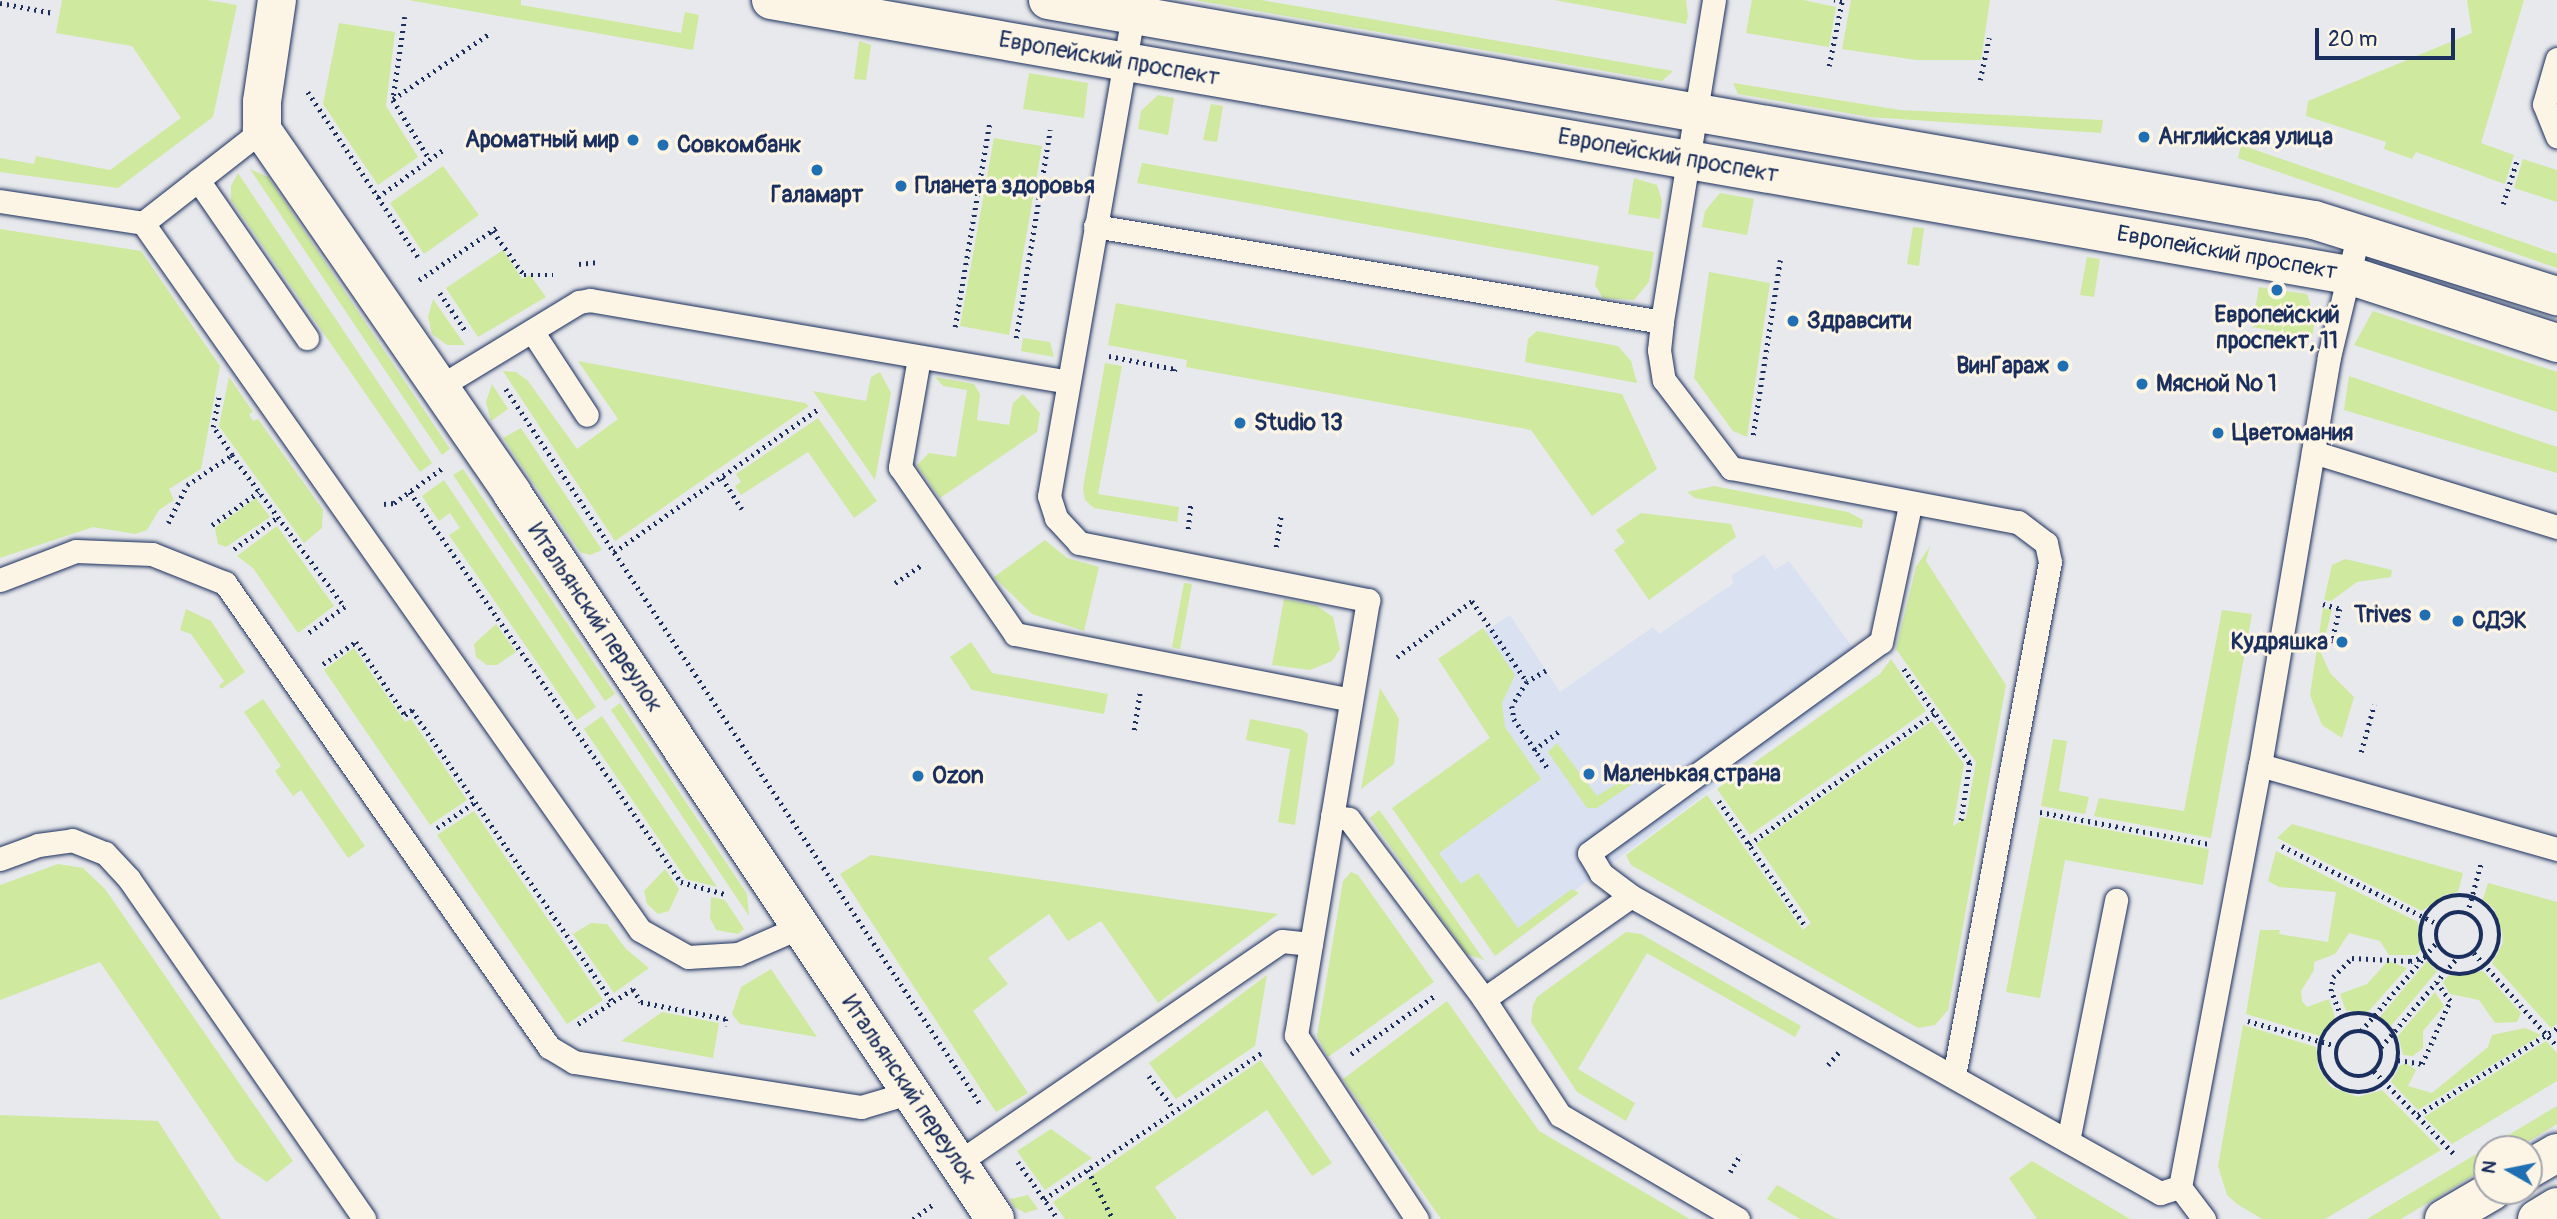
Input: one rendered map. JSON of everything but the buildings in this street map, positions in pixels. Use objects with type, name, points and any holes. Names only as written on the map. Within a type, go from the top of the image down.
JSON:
[{"type":"street","points":[[262,130],[262,102],[277,0]]},
{"type":"street","name":"Европейский проспект","points":[[771,0],[2348,275],[2557,343]]},
{"type":"street","name":"Европейский проспект","points":[[1048,0],[1695,112],[2359,232],[2557,296]]},
{"type":"street","name":"Итальянский переулок","points":[[262,130],[439,387],[995,1219]]},
{"type":"street","points":[[2444,1219],[2473,1202]]},
{"type":"street","points":[[2538,1219],[2557,1207]]},
{"type":"lane","points":[[1714,0],[1695,112],[1691,160],[1662,322],[1659,350],[1664,380],[1731,468],[1910,505],[2018,522],[2046,543],[2050,562],[1954,1076]]},
{"type":"lane","points":[[1133,15],[1066,382],[1049,496],[1066,533],[1079,543],[1102,550],[1368,600],[1296,1035],[1417,1219]]},
{"type":"lane","points":[[2557,59],[2544,104],[2557,137]]},
{"type":"lane","points":[[143,223],[262,130]]},
{"type":"lane","points":[[198,180],[307,338]]},
{"type":"lane","points":[[0,201],[143,223],[640,930],[688,957],[738,954],[800,927]]},
{"type":"lane","points":[[1095,226],[1662,322]]},
{"type":"lane","points":[[2204,1219],[2180,1187],[2260,765],[2313,452],[2359,232]]},
{"type":"lane","points":[[439,387],[579,302],[590,300],[1066,382]]},
{"type":"lane","points":[[532,331],[587,415]]},
{"type":"lane","points":[[919,358],[900,467],[1015,634],[1351,700]]},
{"type":"lane","points":[[2313,452],[2557,527]]},
{"type":"lane","points":[[1910,505],[1881,642],[1702,775],[1589,853],[1601,873],[1631,895],[2160,1193],[2180,1187]]},
{"type":"lane","points":[[0,580],[75,551],[152,554],[225,583],[549,1047],[574,1062],[861,1107],[912,1093]]},
{"type":"lane","points":[[2260,765],[2557,849]]},
{"type":"lane","points":[[1332,816],[1349,819],[1484,999],[1560,1115],[1738,1219]]},
{"type":"lane","points":[[0,859],[38,845],[72,840],[105,853],[129,879],[364,1219]]},
{"type":"lane","points":[[1484,999],[1631,895]]},
{"type":"lane","points":[[2068,1141],[2116,900]]},
{"type":"lane","points":[[959,1162],[1282,941],[1311,944]]},
{"type":"path","points":[[1829,66],[1842,1],[1834,0]]},
{"type":"path","points":[[0,3],[53,13]]},
{"type":"path","points":[[405,17],[393,100],[430,160]]},
{"type":"path","points":[[393,100],[490,33]]},
{"type":"path","points":[[1980,80],[1989,38]]},
{"type":"path","points":[[305,89],[418,257]]},
{"type":"path","points":[[966,335],[954,333],[990,121]]},
{"type":"path","points":[[1003,341],[1016,343],[1050,130]]},
{"type":"path","points":[[378,197],[443,150]]},
{"type":"path","points":[[2503,204],[2518,157]]},
{"type":"path","points":[[383,304],[494,229],[524,275],[559,276]]},
{"type":"path","points":[[568,270],[586,260],[599,262]]},
{"type":"path","points":[[1751,446],[1780,260]]},
{"type":"path","points":[[440,293],[472,340]]},
{"type":"path","points":[[229,343],[213,427],[345,607],[297,642]]},
{"type":"path","points":[[1100,354],[1175,369],[1174,374]]},
{"type":"path","points":[[499,377],[989,1116]]},
{"type":"path","points":[[614,552],[818,409]]},
{"type":"path","points":[[152,554],[187,485],[232,455]]},
{"type":"path","points":[[376,502],[394,503],[450,464]]},
{"type":"path","points":[[722,478],[742,509]]},
{"type":"path","points":[[212,525],[259,492]]},
{"type":"path","points":[[410,492],[681,883],[727,895]]},
{"type":"path","points":[[1187,531],[1191,502]]},
{"type":"path","points":[[225,555],[278,517]]},
{"type":"path","points":[[895,583],[924,563]]},
{"type":"path","points":[[1397,657],[1472,601],[1527,682]]},
{"type":"path","points":[[2318,602],[2340,610],[2332,640],[2336,641]]},
{"type":"path","points":[[316,669],[356,642],[405,715],[412,710],[612,1002]]},
{"type":"path","points":[[1881,642],[1970,763],[1961,822]]},
{"type":"path","points":[[1546,671],[1527,682],[1512,706],[1514,719],[1549,770]]},
{"type":"path","points":[[1134,730],[1140,692]]},
{"type":"path","points":[[2361,752],[2374,705]]},
{"type":"path","points":[[1749,844],[1935,713]]},
{"type":"path","points":[[1534,750],[1561,730]]},
{"type":"path","points":[[1702,775],[1806,927]]},
{"type":"path","points":[[431,833],[475,802]]},
{"type":"path","points":[[2036,811],[2214,844]]},
{"type":"path","points":[[2271,841],[2438,924]]},
{"type":"path","points":[[2467,914],[2484,853]]},
{"type":"path","points":[[2448,896],[2472,897],[2497,921],[2498,945],[2486,965],[2465,974],[2445,972],[2426,956],[2420,931],[2424,918],[2429,908],[2448,896]]},
{"type":"path","points":[[2361,1031],[2437,942],[2438,924],[2448,915],[2467,914]]},
{"type":"path","points":[[2467,914],[2481,930],[2474,953]]},
{"type":"path","points":[[2437,942],[2444,953],[2457,958]]},
{"type":"path","points":[[2474,953],[2557,1046]]},
{"type":"path","points":[[2381,1047],[2457,958],[2474,953]]},
{"type":"path","points":[[2342,1017],[2331,991],[2333,977],[2352,958],[2410,961],[2426,956]]},
{"type":"path","points":[[2398,1060],[2423,1064],[2450,1001],[2437,983]]},
{"type":"path","points":[[569,1030],[633,989],[641,1002],[726,1019],[725,1026]]},
{"type":"path","points":[[1344,1058],[1441,992]]},
{"type":"path","points":[[2372,1016],[2393,1033],[2398,1060],[2385,1083],[2356,1094],[2340,1089],[2326,1077],[2319,1062],[2321,1042],[2328,1027],[2342,1017],[2372,1016]]},
{"type":"path","points":[[2240,1019],[2337,1046]]},
{"type":"path","points":[[2418,1115],[2557,1028]]},
{"type":"path","points":[[2361,1031],[2375,1037],[2381,1047],[2382,1059],[2374,1071],[2360,1077],[2346,1073],[2337,1061],[2337,1046],[2347,1034],[2361,1031]]},
{"type":"path","points":[[1044,1199],[1173,1108],[1263,1052]]},
{"type":"path","points":[[2374,1071],[2455,1155]]},
{"type":"path","points":[[1146,1072],[1173,1108]]},
{"type":"path","points":[[1013,1154],[1058,1219]]},
{"type":"path","points":[[1724,1181],[1741,1154]]},
{"type":"path","points":[[1088,1170],[1113,1219]]},
{"type":"shaded area","name":"Маленькая страна","points":[[1764,554],[1775,570],[1789,561],[1871,672],[1494,950],[1395,808],[1493,739],[1440,661],[1510,615],[1560,692],[1653,627],[1659,634],[1734,583],[1731,576]]},
{"type":"green space","points":[[62,0],[207,0],[237,5],[213,117],[118,188],[0,172],[0,158],[34,164],[36,156],[110,170],[181,118],[132,46],[56,33]]},
{"type":"green space","points":[[408,0],[521,0],[521,5],[681,33],[685,12],[699,15],[693,50]]},
{"type":"green space","points":[[1194,0],[1261,0],[1673,71],[1662,81]]},
{"type":"green space","points":[[1554,0],[1686,0],[1688,16],[1686,24]]},
{"type":"green space","points":[[1752,0],[1803,0],[1836,7],[1829,47],[1746,33]]},
{"type":"green space","points":[[1851,0],[1990,0],[1981,60],[1916,60],[1842,49]]},
{"type":"green space","points":[[2467,0],[2524,0],[2481,143],[2514,155],[2505,184],[2416,152],[2412,159],[2384,149],[2386,142],[2306,116],[2308,101],[2472,33]]},
{"type":"green space","points":[[339,23],[395,32],[386,106],[418,157],[378,185],[323,104]]},
{"type":"green space","points":[[859,41],[871,45],[866,80],[854,79]]},
{"type":"green space","points":[[1029,73],[1088,83],[1084,118],[1023,109]]},
{"type":"green space","points":[[1733,83],[1900,110],[2103,120],[2101,133],[1870,117],[1738,94]]},
{"type":"green space","points":[[1158,95],[1174,98],[1168,135],[1138,129],[1141,111]]},
{"type":"green space","points":[[1211,104],[1223,106],[1217,142],[1203,140]]},
{"type":"green space","points":[[994,138],[1042,146],[1009,335],[960,326]]},
{"type":"green space","points":[[2241,145],[2557,254],[2557,268],[2238,158]]},
{"type":"green space","points":[[2523,159],[2557,170],[2557,202],[2514,188]]},
{"type":"green space","points":[[1142,163],[1654,252],[1649,282],[1634,300],[1603,298],[1595,285],[1599,266],[1137,183]]},
{"type":"green space","points":[[443,166],[479,215],[424,254],[390,203]]},
{"type":"green space","points":[[250,169],[268,177],[450,449],[442,455]]},
{"type":"green space","points":[[238,173],[432,463],[420,472],[231,200],[231,186]]},
{"type":"green space","points":[[1634,178],[1657,185],[1662,201],[1660,219],[1628,214]]},
{"type":"green space","points":[[1720,193],[1754,199],[1747,235],[1702,227],[1705,211]]},
{"type":"green space","points":[[1913,227],[1924,228],[1919,266],[1907,264]]},
{"type":"green space","points":[[0,229],[141,251],[220,366],[201,469],[169,489],[174,500],[159,510],[147,530],[135,534],[93,527],[0,558]]},
{"type":"green space","points":[[503,250],[522,279],[530,275],[546,297],[478,337],[446,288]]},
{"type":"green space","points":[[2087,257],[2100,259],[2094,297],[2080,295]]},
{"type":"green space","points":[[1709,272],[1770,283],[1747,437],[1733,431],[1694,378]]},
{"type":"green space","points":[[2259,287],[2307,294],[2315,318],[2312,338],[2252,327]]},
{"type":"green space","points":[[433,299],[465,345],[447,345],[432,334],[428,317]]},
{"type":"green space","points":[[1116,303],[1622,394],[1657,469],[1592,516],[1531,430],[1186,367],[1187,360],[1108,345]]},
{"type":"green space","points":[[2373,311],[2557,372],[2557,412],[2354,345]]},
{"type":"green space","points":[[1537,331],[1618,346],[1631,361],[1637,383],[1525,362],[1528,339]]},
{"type":"green space","points":[[1023,338],[1050,342],[1054,357],[1021,351]]},
{"type":"green space","points":[[578,361],[805,403],[809,406],[615,541],[503,371],[516,372],[528,381],[577,449],[618,419]]},
{"type":"green space","points":[[1105,363],[1122,366],[1098,494],[1179,507],[1177,522],[1094,508],[1085,500],[1083,488]]},
{"type":"green space","points":[[880,372],[891,393],[875,480],[813,391],[866,401],[871,377]]},
{"type":"green space","points":[[2349,376],[2557,447],[2557,473],[2344,410]]},
{"type":"green space","points":[[229,377],[253,412],[249,414],[253,421],[258,419],[323,510],[322,528],[304,543],[219,426]]},
{"type":"green space","points":[[935,377],[974,384],[980,394],[977,420],[1009,425],[1013,403],[1023,394],[1040,413],[1037,432],[940,498],[917,465],[929,453],[956,457],[967,390],[943,386]]},
{"type":"green space","points":[[492,384],[508,409],[491,421],[486,402]]},
{"type":"green space","points":[[818,418],[877,501],[854,518],[808,452],[741,495],[735,486],[741,482],[736,474]]},
{"type":"green space","points":[[521,428],[602,550],[590,555],[580,552],[503,438]]},
{"type":"green space","points":[[463,469],[615,694],[605,701],[453,475]]},
{"type":"green space","points":[[444,480],[596,707],[577,720],[449,535],[460,528],[450,513],[439,521],[422,496]]},
{"type":"green space","points":[[1714,486],[1848,512],[1863,520],[1862,528],[1695,498],[1687,492]]},
{"type":"green space","points":[[256,498],[270,517],[226,547],[218,544],[215,528]]},
{"type":"green space","points":[[1641,513],[1731,524],[1736,537],[1649,600],[1614,550],[1625,542],[1616,530]]},
{"type":"green space","points":[[277,526],[334,606],[298,633],[253,568],[237,556]]},
{"type":"green space","points":[[1045,540],[1067,558],[1099,567],[1084,631],[1032,614],[994,577]]},
{"type":"green space","points":[[1930,546],[1926,561],[2006,685],[1948,1010],[1935,1025],[1918,1028],[1631,865],[1626,855],[1707,795],[1803,930],[1811,923],[1756,844],[1932,721],[1964,764],[1953,826],[1966,818],[1976,762],[1896,649],[1916,567]]},
{"type":"green space","points":[[2345,559],[2392,570],[2391,577],[2357,582],[2331,601],[2324,600],[2332,565]]},
{"type":"green space","points":[[1184,583],[1192,584],[1180,649],[1172,647]]},
{"type":"green space","points":[[1284,599],[1317,606],[1333,617],[1340,649],[1332,661],[1310,670],[1272,665]]},
{"type":"green space","points":[[2323,608],[2332,610],[2321,653],[2330,673],[2354,697],[2342,738],[2322,725],[2310,695]]},
{"type":"green space","points":[[186,609],[211,621],[245,672],[221,689],[219,686],[224,681],[191,634],[180,630]]},
{"type":"green space","points":[[2222,610],[2252,614],[2211,838],[2094,816],[2099,798],[2184,811]]},
{"type":"green space","points":[[496,624],[516,652],[497,665],[487,665],[476,657],[474,644]]},
{"type":"green space","points":[[1483,628],[1515,675],[1502,703],[1505,727],[1541,779],[1439,853],[1461,884],[1478,873],[1518,928],[1572,889],[1579,893],[1495,956],[1392,808],[1490,738],[1438,659]]},
{"type":"green space","points":[[971,642],[992,673],[1108,694],[1104,714],[972,690],[950,657]]},
{"type":"green space","points":[[354,648],[405,722],[411,719],[467,800],[430,825],[324,670]]},
{"type":"green space","points":[[1891,659],[1926,711],[1750,835],[1717,789],[1880,674]]},
{"type":"green space","points":[[1380,688],[1399,719],[1394,764],[1361,789]]},
{"type":"green space","points":[[263,699],[365,846],[348,858],[301,790],[293,796],[275,771],[281,766],[244,712]]},
{"type":"green space","points":[[620,703],[747,894],[749,916],[611,710]]},
{"type":"green space","points":[[602,716],[717,887],[686,879],[584,729]]},
{"type":"green space","points":[[1250,719],[1301,729],[1308,734],[1295,825],[1278,822],[1290,749],[1246,740]]},
{"type":"green space","points":[[2053,739],[2067,741],[2059,791],[2089,797],[2085,814],[2041,806]]},
{"type":"green space","points":[[1557,743],[1597,796],[1629,776],[1634,783],[1597,808],[1587,808],[1548,752]]},
{"type":"green space","points":[[1379,810],[1484,960],[1467,954],[1370,818]]},
{"type":"green space","points":[[474,811],[603,1000],[567,1024],[437,835]]},
{"type":"green space","points":[[2040,817],[2209,849],[2203,885],[2065,860],[2040,998],[2006,992]]},
{"type":"green space","points":[[2292,824],[2463,873],[2458,892],[2444,895],[2422,911],[2277,838]]},
{"type":"green space","points":[[2276,851],[2418,922],[2420,951],[2416,955],[2389,955],[2380,941],[2349,933],[2335,954],[2314,962],[2314,970],[2301,991],[2302,1001],[2307,1007],[2329,999],[2335,1017],[2320,1036],[2246,1014],[2260,930],[2280,930],[2279,934],[2328,942],[2336,892],[2279,887],[2268,881]]},
{"type":"green space","points":[[871,855],[1278,914],[1158,1003],[1101,921],[1068,941],[1049,914],[988,958],[1008,984],[973,1011],[1028,1093],[996,1112],[840,874]]},
{"type":"green space","points":[[58,864],[83,868],[105,889],[293,1161],[267,1182],[236,1161],[100,962],[0,1000],[0,885]]},
{"type":"green space","points":[[665,869],[679,889],[669,911],[658,914],[647,904],[644,891]]},
{"type":"green space","points":[[1351,872],[1358,875],[1434,982],[1328,1057],[1317,1036],[1343,881]]},
{"type":"green space","points":[[2488,883],[2557,902],[2557,1024],[2551,1028],[2492,963],[2503,943],[2502,931],[2494,909],[2483,899]]},
{"type":"green space","points":[[711,897],[725,900],[744,929],[738,934],[716,930],[710,918]]},
{"type":"green space","points":[[591,923],[607,924],[626,949],[649,968],[614,993],[573,934]]},
{"type":"green space","points":[[1626,932],[1641,934],[1801,1026],[1795,1037],[1647,953],[1578,1069],[1635,1103],[1626,1121],[1577,1092],[1531,1022],[1533,1005],[1537,997]]},
{"type":"green space","points":[[2388,961],[2407,968],[2368,1012],[2346,1011],[2340,994],[2367,984]]},
{"type":"green space","points":[[2427,961],[2437,971],[2391,1026],[2380,1017]]},
{"type":"green space","points":[[771,969],[817,1037],[740,1024],[732,1014],[741,987]]},
{"type":"green space","points":[[2483,971],[2521,1013],[2517,1022],[2495,1023],[2479,1000],[2450,994],[2443,982],[2448,976]]},
{"type":"green space","points":[[1267,975],[1255,1046],[1176,1099],[1149,1063]]},
{"type":"green space","points":[[2435,992],[2444,1006],[2423,1031],[2423,1048],[2413,1056],[2403,1055],[2398,1036]]},
{"type":"green space","points":[[1447,1001],[1539,1131],[1690,1219],[1441,1219],[1343,1079]]},
{"type":"green space","points":[[662,1012],[719,1023],[713,1058],[621,1041]]},
{"type":"green space","points":[[2243,1025],[2316,1047],[2318,1067],[2331,1087],[2358,1097],[2382,1090],[2441,1150],[2325,1219],[2262,1219],[2237,1204],[2227,1195],[2218,1166]]},
{"type":"green space","points":[[2525,1028],[2541,1035],[2418,1110],[2391,1082],[2400,1065],[2407,1064],[2416,1070],[2408,1086],[2432,1093],[2488,1047],[2492,1035]]},
{"type":"green space","points":[[2546,1041],[2557,1053],[2557,1081],[2452,1144],[2424,1117]]},
{"type":"green space","points":[[1261,1060],[1332,1163],[1312,1176],[1267,1110],[1155,1187],[1177,1219],[1065,1219],[1053,1202]]},
{"type":"green space","points":[[2557,1106],[2557,1124],[2539,1135],[2508,1135]]},
{"type":"green space","points":[[0,1115],[158,1121],[221,1219],[0,1219]]},
{"type":"green space","points":[[1051,1129],[1092,1158],[1045,1190],[1017,1151]]},
{"type":"green space","points":[[2473,1156],[2473,1175],[2401,1219],[2367,1219]]},
{"type":"green space","points":[[2032,1161],[2130,1219],[2037,1219],[2009,1178]]},
{"type":"green space","points":[[1777,1185],[1837,1219],[1800,1219],[1767,1199]]},
{"type":"green space","points":[[1028,1195],[1038,1209],[1025,1213],[1014,1207],[1010,1199]]},
{"type":"place","name":"Английская улица","points":[[2144,137]]},
{"type":"place","name":"Ароматный мир","points":[[633,140]]},
{"type":"place","name":"Совкомбанк","points":[[663,145]]},
{"type":"place","name":"Галамарт","points":[[817,170]]},
{"type":"place","name":"Планета здоровья","points":[[901,186]]},
{"type":"place","name":"Европейский проспект, 11","points":[[2277,290]]},
{"type":"place","name":"Здравсити","points":[[1793,321]]},
{"type":"place","name":"ВинГараж","points":[[2063,366]]},
{"type":"place","name":"Мясной № 1","points":[[2142,384]]},
{"type":"place","name":"Studio 13","points":[[1240,423]]},
{"type":"place","name":"Цветомания","points":[[2218,433]]},
{"type":"place","name":"Trives","points":[[2425,615]]},
{"type":"place","name":"СДЭК","points":[[2458,621]]},
{"type":"place","name":"Кудряшка","points":[[2342,642]]},
{"type":"place","name":"Маленькая страна","points":[[1589,774]]},
{"type":"place","name":"Ozon","points":[[918,776]]}]
